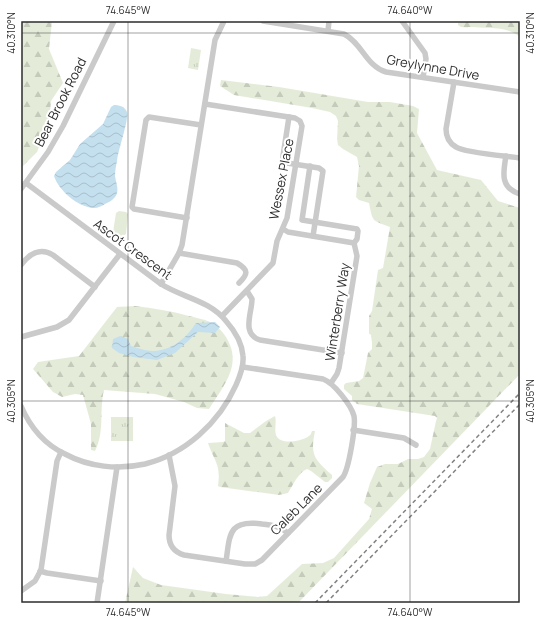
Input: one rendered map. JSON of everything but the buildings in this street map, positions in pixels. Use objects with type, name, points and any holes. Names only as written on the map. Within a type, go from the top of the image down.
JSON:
[{"type":"street","name":"Bear Brook Road","points":[[21,189],[48,152],[63,126],[114,21]]},
{"type":"street","points":[[161,284],[182,245],[215,40],[224,21]]},
{"type":"street","name":"Greylynne Drive","points":[[263,21],[339,32],[355,42],[370,62],[386,72],[520,92]]},
{"type":"street","points":[[328,31],[329,21]]},
{"type":"street","points":[[402,21],[425,53],[426,60],[424,78]]},
{"type":"street","points":[[454,82],[446,129],[450,142],[461,150],[520,158]]},
{"type":"street","points":[[205,104],[289,117],[282,158],[286,162],[321,168],[323,172],[313,236]]},
{"type":"street","points":[[187,218],[135,209],[132,207],[146,119],[149,117],[201,125]]},
{"type":"street","name":"Wessex Place","points":[[222,316],[272,264],[277,241],[288,216],[302,125],[297,119],[289,117]]},
{"type":"street","points":[[506,156],[503,173],[505,181],[511,189],[520,194]]},
{"type":"street","points":[[310,166],[302,219],[316,222]]},
{"type":"street","name":"Ascot Crescent","points":[[21,406],[26,418],[48,444],[73,458],[88,464],[117,467],[144,464],[169,455],[189,444],[206,429],[227,402],[234,390],[243,367],[243,352],[230,326],[222,316],[203,303],[171,290],[161,284],[26,183]]},
{"type":"street","name":"Winterberry Way","points":[[316,222],[357,229],[357,237],[354,242],[357,256],[339,371],[331,383]]},
{"type":"street","points":[[282,229],[288,232],[354,242]]},
{"type":"street","points":[[21,265],[27,257],[33,253],[46,252],[95,287]]},
{"type":"street","points":[[179,253],[238,264],[245,269],[246,272],[245,276],[239,283]]},
{"type":"street","points":[[21,337],[55,328],[65,323],[74,315],[120,254]]},
{"type":"street","points":[[247,291],[251,295],[252,299],[248,327],[254,338],[342,353]]},
{"type":"street","points":[[243,367],[323,379],[331,383]]},
{"type":"street","name":"Caleb Lane","points":[[169,455],[175,483],[169,535],[170,543],[175,550],[182,555],[226,562],[247,565],[258,562],[344,475],[347,468],[354,420],[352,411],[331,383]]},
{"type":"street","points":[[353,430],[405,438],[416,446]]},
{"type":"street","points":[[21,592],[34,581],[40,571],[57,461],[61,452]]},
{"type":"street","points":[[97,603],[117,467]]},
{"type":"street","points":[[226,562],[231,534],[236,527],[242,524],[250,522],[274,526],[288,533]]},
{"type":"street","points":[[40,571],[48,574],[101,581]]},
{"type":"green space","points":[[21,21],[52,21],[49,49],[63,83],[51,101],[49,123],[37,152],[21,168]]},
{"type":"green space","points":[[467,21],[520,21],[520,37],[507,30],[461,27],[458,25],[458,23]]},
{"type":"green space","points":[[191,48],[201,50],[198,70],[188,68]]},
{"type":"green space","points":[[221,80],[279,87],[368,102],[390,102],[413,106],[419,109],[417,133],[437,170],[481,180],[498,201],[520,208],[520,374],[298,603],[125,603],[133,567],[143,578],[161,585],[258,597],[267,596],[302,564],[323,563],[334,558],[369,519],[372,509],[364,503],[377,467],[385,464],[398,464],[408,459],[418,459],[424,457],[430,449],[437,418],[435,416],[357,404],[352,400],[352,396],[344,389],[344,385],[346,383],[359,381],[363,378],[368,353],[372,349],[371,335],[369,333],[369,316],[372,311],[378,270],[383,268],[390,227],[376,222],[371,214],[369,203],[359,200],[356,197],[359,166],[357,157],[338,145],[338,121],[336,116],[330,112],[312,108],[234,95],[220,86]]},
{"type":"green space","points":[[119,211],[126,212],[128,214],[126,234],[123,236],[115,235],[113,232],[116,213]]},
{"type":"green space","points":[[135,306],[182,314],[205,320],[215,325],[225,335],[231,347],[233,360],[232,366],[228,377],[209,409],[197,408],[184,402],[155,394],[104,390],[100,436],[95,451],[91,450],[91,424],[83,395],[75,394],[62,397],[53,392],[33,369],[38,362],[79,356],[117,307]]},
{"type":"green space","points":[[275,416],[276,435],[282,440],[292,442],[302,440],[310,436],[312,431],[315,431],[313,451],[317,460],[332,475],[332,478],[328,482],[325,482],[307,469],[298,476],[288,493],[279,495],[218,486],[218,468],[208,443],[225,441],[225,423],[244,433],[250,433]]},
{"type":"green space","points":[[111,417],[133,417],[133,441],[111,441]]},
{"type":"water","points":[[114,105],[124,108],[127,112],[125,128],[115,170],[117,192],[113,199],[109,202],[95,208],[88,207],[70,197],[56,182],[54,176],[56,172],[70,160],[80,144],[103,124],[111,107]]},
{"type":"water","points":[[215,322],[220,327],[215,333],[198,332],[175,353],[157,360],[133,357],[119,353],[112,348],[113,339],[120,336],[128,339],[131,346],[153,351],[166,349],[173,346],[183,338],[196,323]]},
{"type":"railway","points":[[315,603],[520,393]]},
{"type":"railway","points":[[326,603],[520,404]]}]
